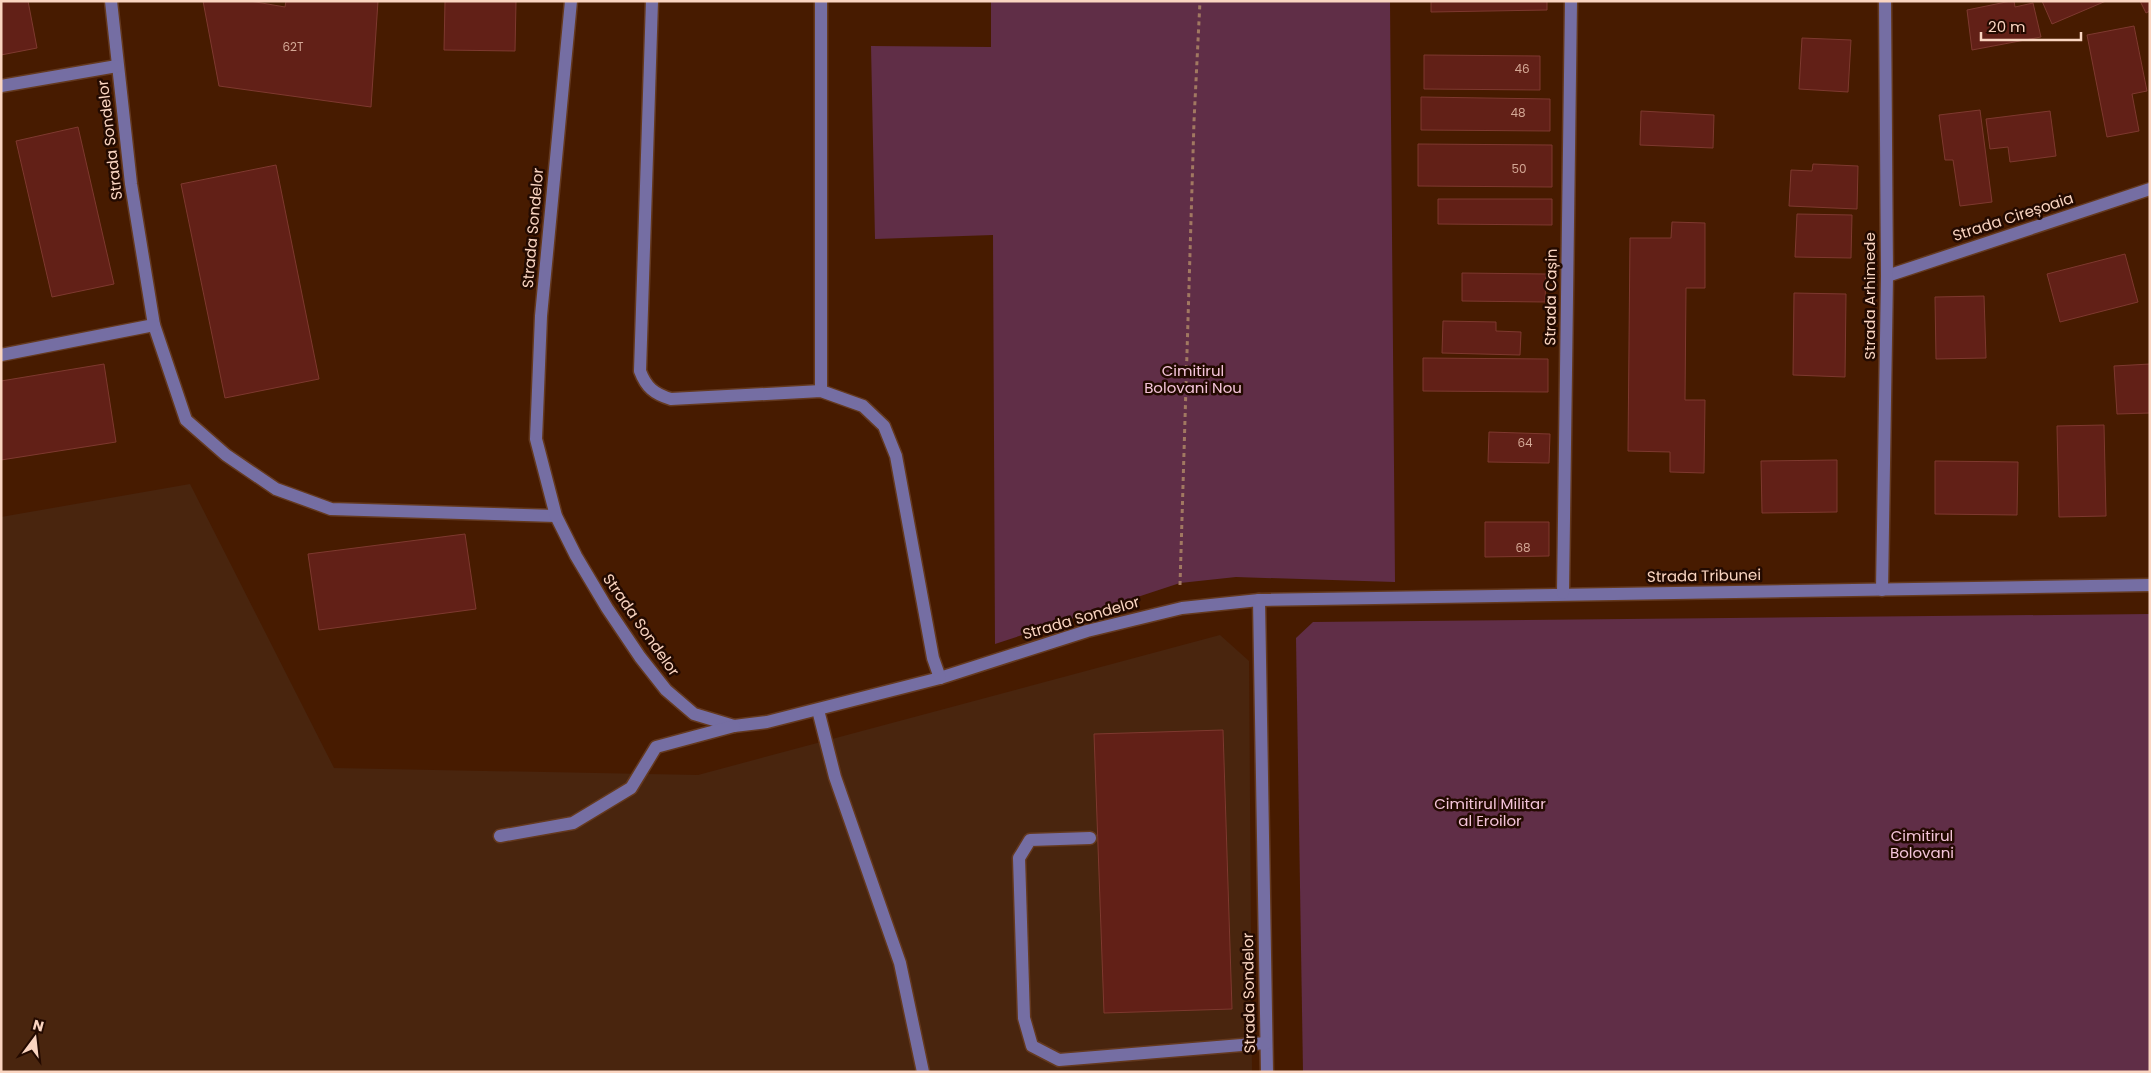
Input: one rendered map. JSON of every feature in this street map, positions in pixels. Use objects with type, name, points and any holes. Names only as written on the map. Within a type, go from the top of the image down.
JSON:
[{"type":"street","points":[[111,1],[117,66]]},
{"type":"street","name":"Strada Sondelor","points":[[572,1],[541,316],[536,439],[556,516],[576,556],[607,608],[640,657],[666,690],[694,714],[734,726],[767,722],[940,678],[1087,631],[1182,608],[1259,600],[1267,1072]]},
{"type":"street","points":[[652,1],[640,371],[645,384],[658,395],[671,399],[821,391],[863,406],[884,426],[896,456],[933,658],[940,678]]},
{"type":"street","points":[[821,1],[821,391]]},
{"type":"street","name":"Strada Cașin","points":[[1564,593],[1571,1]]},
{"type":"street","name":"Strada Arhimede","points":[[1882,590],[1887,276],[1885,1]]},
{"type":"street","name":"Strada Sondelor","points":[[1,86],[117,66],[130,184],[154,325],[186,420],[226,455],[276,489],[331,509],[556,516]]},
{"type":"street","name":"Strada Cireșoaia","points":[[1887,276],[2150,189]]},
{"type":"street","points":[[1,355],[154,325]]},
{"type":"street","name":"Strada Tribunei","points":[[1259,600],[1564,593],[2150,585]]},
{"type":"street","points":[[818,710],[835,778],[900,963],[923,1072]]},
{"type":"street","points":[[500,836],[573,823],[631,788],[656,747],[734,726]]},
{"type":"street","points":[[1090,838],[1030,840],[1019,858],[1024,1018],[1032,1046],[1059,1060],[1266,1043]]},
{"type":"path","points":[[1182,608],[1180,584],[1190,245],[1200,1]]},
{"type":"shaded area","points":[[190,484],[334,768],[698,775],[1220,635],[1249,661],[1252,1072],[1,1072],[1,517]]},
{"type":"green space","name":"Cimitirul Bolovani Nou","points":[[991,1],[1390,1],[1395,582],[1236,577],[1180,583],[995,644],[993,235],[875,239],[871,46],[991,47]]},
{"type":"green space","points":[[2150,614],[2150,1072],[1303,1072],[1296,638],[1313,622]]},
{"type":"building","points":[[1,1],[28,1],[37,48],[1,55]]},
{"type":"building","points":[[203,1],[250,1],[285,7],[286,1],[378,1],[371,107],[219,86]]},
{"type":"building","points":[[445,1],[516,1],[515,51],[444,50]]},
{"type":"building","points":[[1431,1],[1547,1],[1547,10],[1431,12]]},
{"type":"building","points":[[2014,1],[2015,7],[2033,3],[2041,37],[1972,50],[1967,10]]},
{"type":"building","points":[[2042,1],[2106,1],[2052,24]]},
{"type":"building","points":[[2140,1],[2150,1],[2150,11],[2146,13]]},
{"type":"building","points":[[2134,26],[2147,91],[2132,94],[2139,131],[2107,137],[2087,35]]},
{"type":"building","points":[[1802,38],[1851,40],[1848,92],[1799,89]]},
{"type":"building","points":[[1424,55],[1540,56],[1540,90],[1424,89]]},
{"type":"building","points":[[1421,97],[1550,99],[1550,131],[1421,130]]},
{"type":"building","points":[[1980,110],[1992,202],[1960,206],[1953,160],[1945,160],[1939,115]]},
{"type":"building","points":[[1641,111],[1714,115],[1713,148],[1640,145]]},
{"type":"building","points":[[2050,111],[2056,156],[2010,162],[2008,147],[1990,149],[1986,119]]},
{"type":"building","points":[[78,127],[114,284],[52,297],[16,141]]},
{"type":"building","points":[[1418,144],[1552,145],[1552,187],[1418,186]]},
{"type":"building","points":[[1813,164],[1858,166],[1857,209],[1789,206],[1791,170],[1812,171]]},
{"type":"building","points":[[276,165],[319,379],[225,398],[181,184]]},
{"type":"building","points":[[1438,199],[1552,199],[1552,225],[1438,224]]},
{"type":"building","points":[[1797,214],[1852,215],[1851,258],[1795,257]]},
{"type":"building","points":[[1672,222],[1705,223],[1705,288],[1686,288],[1685,400],[1705,400],[1704,473],[1670,472],[1670,452],[1628,451],[1630,238],[1671,238]]},
{"type":"building","points":[[2125,254],[2138,302],[2060,322],[2047,274]]},
{"type":"building","points":[[1462,273],[1546,274],[1545,302],[1462,301]]},
{"type":"building","points":[[1794,293],[1846,294],[1845,377],[1793,375]]},
{"type":"building","points":[[1984,296],[1986,358],[1936,359],[1935,297]]},
{"type":"building","points":[[1443,321],[1496,322],[1496,331],[1521,332],[1520,355],[1442,353]]},
{"type":"building","points":[[1423,358],[1548,359],[1548,392],[1423,391]]},
{"type":"building","points":[[104,364],[116,442],[1,460],[1,381]]},
{"type":"building","points":[[2150,364],[2150,413],[2117,414],[2114,366]]},
{"type":"building","points":[[2104,425],[2106,516],[2059,517],[2057,426]]},
{"type":"building","points":[[1489,432],[1550,434],[1549,463],[1488,462]]},
{"type":"building","points":[[1837,460],[1837,512],[1762,513],[1761,461]]},
{"type":"building","points":[[1935,461],[2018,462],[2017,515],[1935,514]]},
{"type":"building","points":[[1485,522],[1549,522],[1549,556],[1485,557]]},
{"type":"building","points":[[465,534],[476,609],[319,630],[308,554]]},
{"type":"building","points":[[1223,730],[1232,1009],[1104,1013],[1094,734]]},
{"type":"park label","name":"Cimitirul Militar al Eroilor","points":[[1490,812]]},
{"type":"park label","name":"Cimitirul Bolovani","points":[[1922,844]]}]
